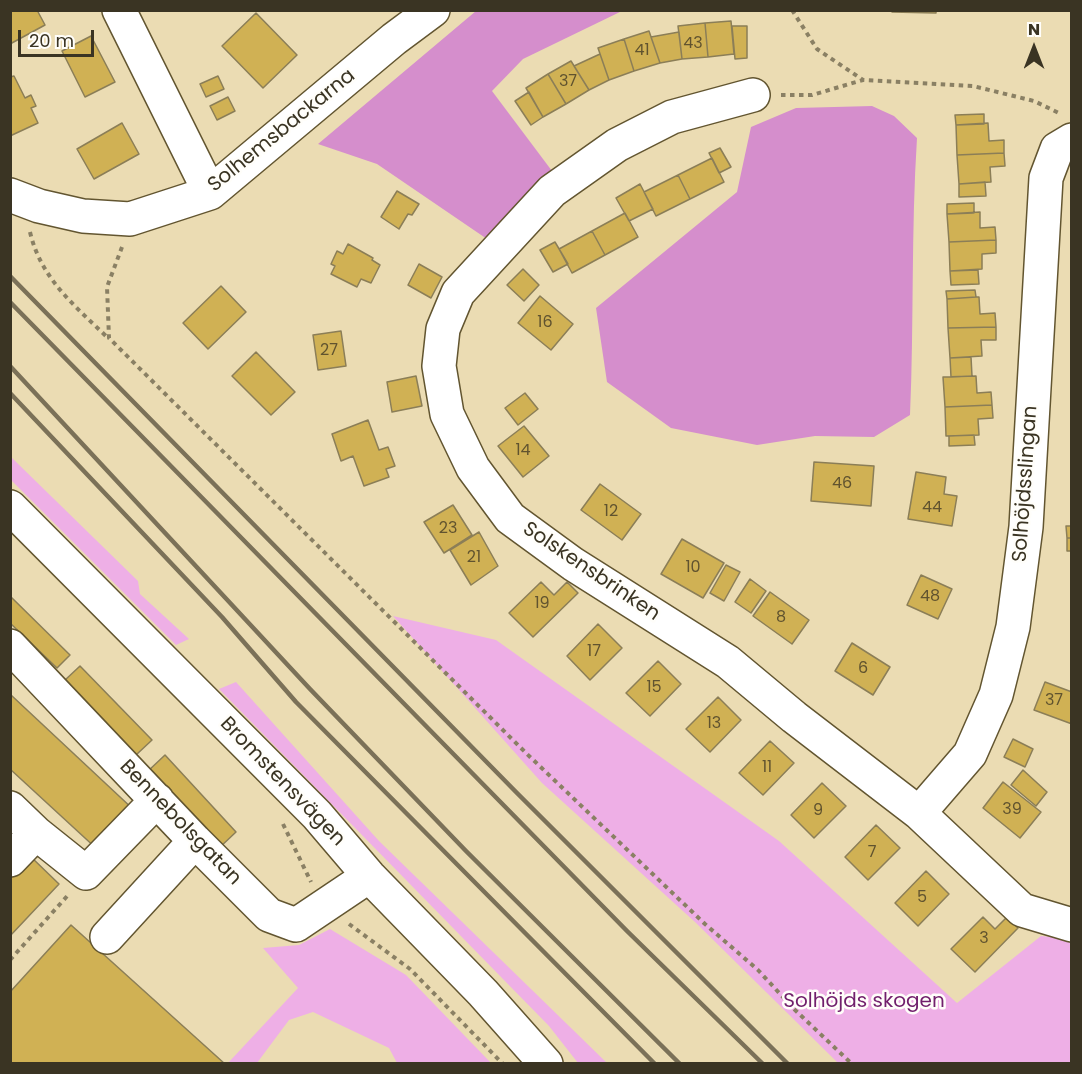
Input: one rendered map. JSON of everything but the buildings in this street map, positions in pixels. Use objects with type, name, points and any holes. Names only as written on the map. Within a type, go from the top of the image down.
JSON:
[{"type":"street","points":[[119,10],[210,193]]},
{"type":"street","name":"Solhemsbackarna","points":[[16,197],[83,216],[130,219],[210,193],[394,39],[434,10]]},
{"type":"street","name":"Solskensbrinken","points":[[753,95],[672,117],[617,145],[552,191],[458,292],[443,329],[440,366],[447,414],[473,468],[510,518],[573,564],[728,662],[794,717],[919,813],[1022,910],[1071,925]]},
{"type":"street","name":"Solhöjdsslingan","points":[[919,813],[969,754],[996,695],[1013,627],[1026,527],[1046,178],[1057,148],[1071,140]]},
{"type":"street","name":"Bromstensvägen","points":[[10,507],[317,815],[369,876],[483,993],[546,1064]]},
{"type":"street","name":"Bennebolsgatan","points":[[10,646],[195,841],[269,915],[296,925],[369,876]]},
{"type":"street","points":[[10,808],[36,833],[86,873],[157,800]]},
{"type":"street","points":[[10,860],[36,833]]},
{"type":"street","points":[[107,937],[195,841]]},
{"type":"path","points":[[792,10],[818,49],[863,80]]},
{"type":"path","points":[[753,95],[812,94],[863,80],[973,86],[1034,101],[1071,119]]},
{"type":"path","points":[[16,197],[45,272],[61,293],[527,754],[705,924],[758,970],[794,1010],[852,1064]]},
{"type":"path","points":[[109,338],[107,287],[127,236],[130,219]]},
{"type":"path","points":[[10,960],[86,873]]},
{"type":"path","points":[[323,909],[360,930],[410,969],[503,1064]]},
{"type":"green space","points":[[11,457],[138,581],[140,594],[189,639],[176,645],[11,480]]},
{"type":"green space","name":"Solhöjds skogen","points":[[393,616],[496,640],[779,841],[957,1003],[1041,936],[1071,939],[1071,1063],[838,1063],[695,922],[542,783]]},
{"type":"green space","points":[[236,682],[379,841],[607,1063],[578,1063],[549,1026],[219,689]]},
{"type":"green space","points":[[330,929],[406,975],[491,1063],[397,1063],[389,1048],[313,1012],[289,1020],[257,1063],[228,1063],[298,988],[263,948],[299,945]]},
{"type":"shaded area","points":[[476,11],[622,11],[523,59],[492,91],[552,171],[487,239],[377,164],[318,144]]},
{"type":"shaded area","points":[[872,106],[894,116],[917,138],[910,415],[874,437],[815,436],[757,445],[671,428],[607,382],[596,308],[737,192],[751,127],[796,108]]},
{"type":"railway","points":[[10,276],[516,792],[788,1064]]},
{"type":"railway","points":[[10,302],[627,931],[763,1064]]},
{"type":"railway","points":[[10,366],[310,689],[466,851],[680,1064]]},
{"type":"railway","points":[[10,393],[222,617],[296,702],[655,1064]]}]
